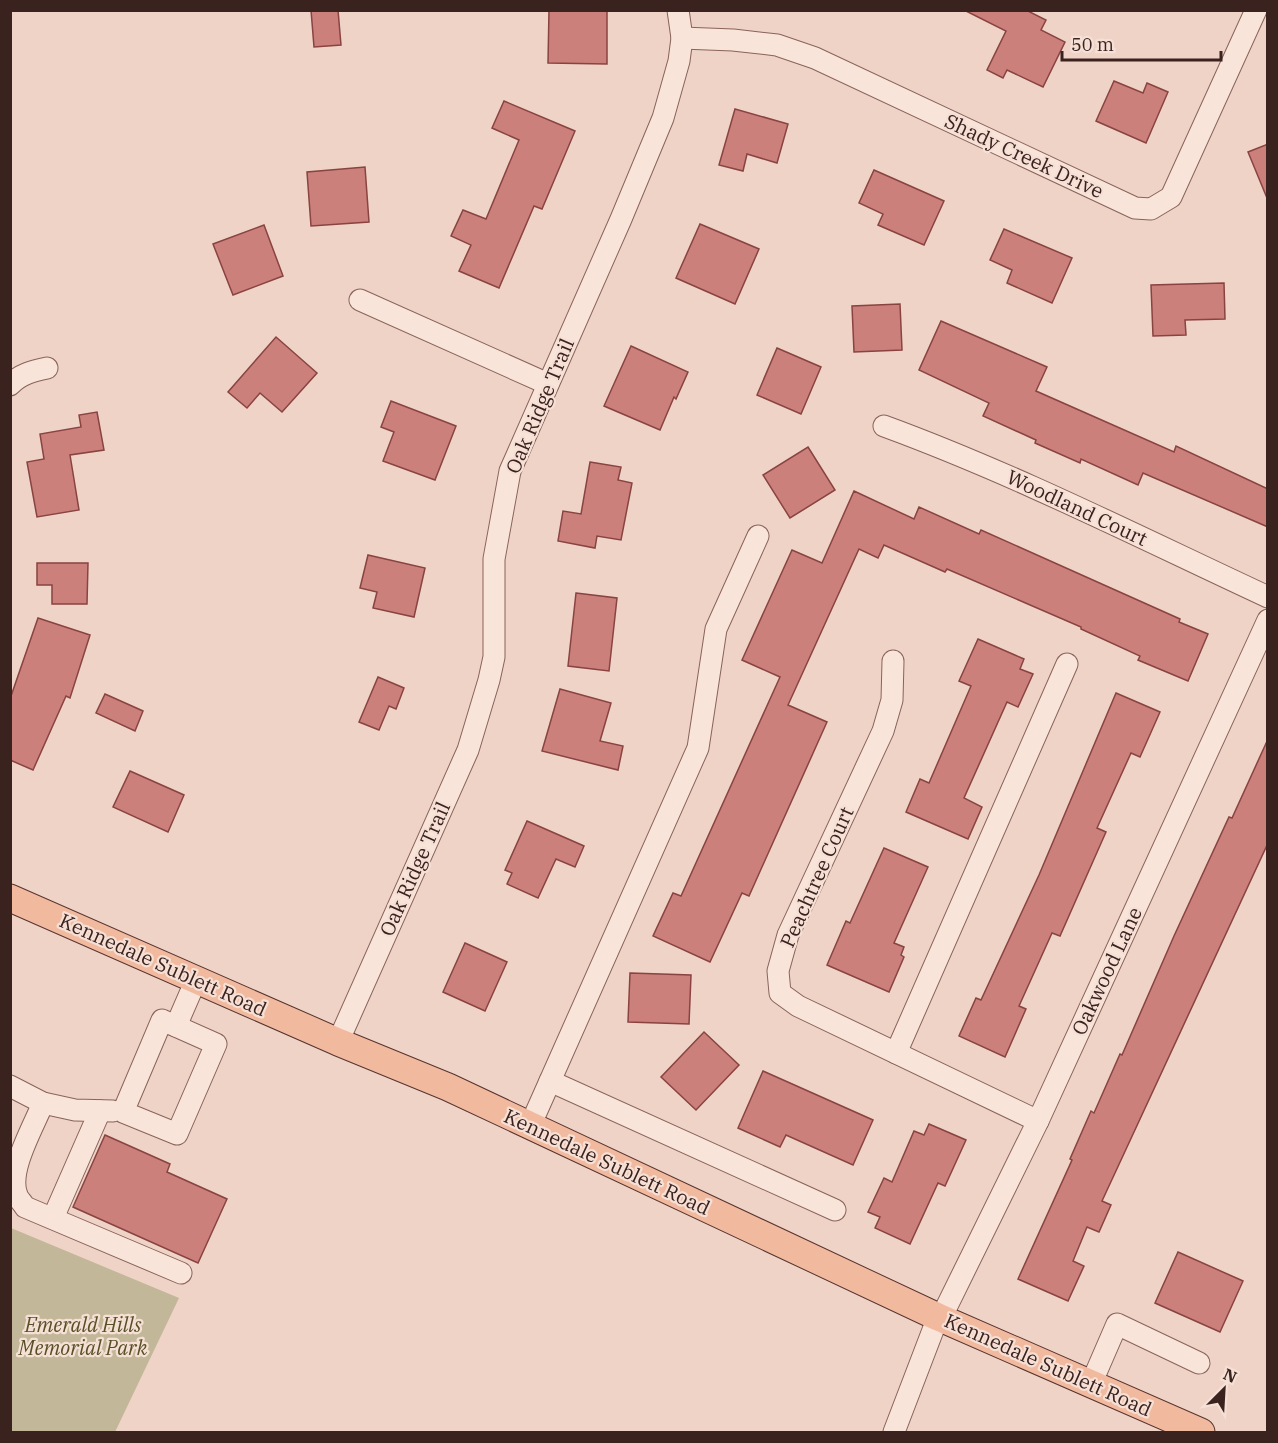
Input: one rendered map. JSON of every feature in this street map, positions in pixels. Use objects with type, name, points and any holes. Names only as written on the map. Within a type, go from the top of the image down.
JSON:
[{"type":"main road","name":"Kennedale Sublett Road","points":[[10,898],[338,1042],[448,1087],[940,1318],[1201,1432]]},
{"type":"street","name":"Oak Ridge Trail","points":[[338,1042],[468,750],[494,657],[494,559],[510,471],[663,118],[679,61],[682,38],[678,10]]},
{"type":"street","name":"Shady Creek Drive","points":[[682,38],[777,45],[815,58],[1135,208],[1151,209],[1171,197],[1256,10]]},
{"type":"street","points":[[360,300],[548,384]]},
{"type":"street","points":[[10,385],[27,373],[47,368]]},
{"type":"street","name":"Woodland Court","points":[[884,426],[941,447],[1000,473],[1268,597]]},
{"type":"street","points":[[530,1126],[698,748],[716,629],[758,536]]},
{"type":"street","name":"Oakwood Lane","points":[[894,1432],[940,1318],[1038,1121],[1268,620]]},
{"type":"street","name":"Peachtree Court","points":[[892,661],[892,700],[883,732],[788,935],[778,971],[780,993],[798,1006],[1038,1121]]},
{"type":"street","points":[[896,1053],[1067,663]]},
{"type":"street","points":[[176,1026],[196,980]]},
{"type":"street","points":[[10,1086],[43,1103],[75,1110],[123,1112],[177,1134],[216,1044],[162,1020],[123,1112]]},
{"type":"street","points":[[550,1081],[835,1210]]},
{"type":"street","points":[[43,1103],[18,1162],[14,1179],[16,1195],[25,1207],[181,1274]]},
{"type":"street","points":[[53,1218],[100,1111]]},
{"type":"street","points":[[1092,1384],[1117,1324],[1199,1363]]},
{"type":"green space","name":"Emerald Hills Memorial Park","points":[[11,1228],[179,1298],[115,1432],[11,1432]]},
{"type":"building","points":[[311,10],[338,10],[341,45],[314,47]]},
{"type":"building","points":[[549,10],[607,10],[607,64],[548,63]]},
{"type":"building","points":[[964,10],[1026,10],[1046,20],[1041,30],[1065,42],[1043,87],[1007,70],[1003,78],[987,70],[1006,31]]},
{"type":"building","points":[[1114,81],[1143,93],[1147,83],[1168,92],[1146,143],[1096,121]]},
{"type":"building","points":[[504,101],[575,131],[542,209],[534,206],[499,288],[459,271],[471,245],[451,236],[463,210],[486,219],[519,140],[492,128]]},
{"type":"building","points":[[735,109],[788,124],[777,163],[747,154],[743,171],[719,165]]},
{"type":"building","points":[[1268,144],[1268,198],[1267,198],[1248,152]]},
{"type":"building","points":[[365,167],[369,222],[311,226],[307,172]]},
{"type":"building","points":[[874,170],[944,201],[924,245],[878,225],[883,214],[859,203]]},
{"type":"building","points":[[700,224],[759,249],[735,304],[676,278]]},
{"type":"building","points":[[264,225],[283,276],[233,295],[213,244]]},
{"type":"building","points":[[1004,229],[1072,258],[1052,303],[1007,283],[1012,270],[990,260]]},
{"type":"building","points":[[1224,283],[1225,319],[1185,320],[1186,335],[1153,336],[1151,285]]},
{"type":"building","points":[[900,304],[902,350],[854,352],[852,306]]},
{"type":"building","points":[[941,321],[1047,367],[1036,391],[1174,452],[1176,446],[1268,489],[1268,527],[1143,473],[1138,485],[1081,459],[1080,463],[983,416],[989,403],[919,370]]},
{"type":"building","points":[[276,337],[317,373],[282,412],[260,393],[247,408],[228,392]]},
{"type":"building","points":[[631,346],[688,372],[660,430],[604,406]]},
{"type":"building","points":[[777,348],[821,367],[801,414],[757,395]]},
{"type":"building","points":[[391,401],[456,426],[435,480],[383,461],[394,432],[381,427]]},
{"type":"building","points":[[97,412],[104,450],[70,455],[79,510],[37,517],[27,462],[44,459],[40,434],[81,427],[79,415]]},
{"type":"building","points":[[808,447],[835,490],[790,518],[763,475]]},
{"type":"building","points":[[590,462],[621,467],[618,480],[632,483],[621,540],[597,536],[595,548],[558,541],[563,511],[581,514]]},
{"type":"building","points":[[854,491],[914,519],[919,507],[979,534],[981,530],[1180,619],[1179,622],[1208,634],[1188,681],[1138,660],[1140,656],[1081,627],[947,569],[945,572],[884,545],[878,558],[859,549],[788,705],[827,722],[749,896],[742,893],[710,962],[653,936],[673,893],[681,896],[780,677],[742,660],[792,550],[822,563]]},
{"type":"building","points":[[368,555],[425,568],[414,617],[373,608],[377,592],[360,588]]},
{"type":"building","points":[[37,563],[88,563],[87,604],[52,604],[52,585],[37,585]]},
{"type":"building","points":[[576,593],[617,598],[609,671],[568,666]]},
{"type":"building","points":[[38,618],[90,635],[70,698],[66,696],[33,770],[10,760],[10,699]]},
{"type":"building","points":[[978,639],[1024,659],[1020,669],[1033,674],[1018,707],[1007,702],[964,798],[982,807],[968,839],[906,812],[920,779],[929,783],[971,686],[959,681]]},
{"type":"building","points":[[378,677],[404,688],[396,709],[389,706],[379,730],[359,722]]},
{"type":"building","points":[[560,689],[611,703],[600,741],[623,746],[618,770],[542,751]]},
{"type":"building","points":[[1116,693],[1160,712],[1140,757],[1131,753],[1097,828],[1106,832],[1060,936],[1052,933],[1019,1006],[1026,1009],[1005,1057],[959,1036],[976,998],[981,1000],[1039,875]]},
{"type":"building","points":[[105,694],[143,711],[135,731],[96,713]]},
{"type":"building","points":[[1268,739],[1268,843],[1102,1201],[1111,1205],[1099,1232],[1087,1227],[1073,1261],[1084,1266],[1068,1301],[1018,1279],[1072,1160],[1070,1159],[1091,1111],[1094,1113],[1120,1054],[1122,1055],[1174,936]]},
{"type":"building","points":[[130,771],[184,795],[168,832],[113,807]]},
{"type":"building","points":[[527,821],[584,846],[575,867],[556,859],[538,898],[507,884],[512,873],[505,870]]},
{"type":"building","points":[[884,848],[928,867],[894,943],[904,947],[901,955],[904,957],[889,992],[827,965],[846,921],[850,923]]},
{"type":"building","points":[[465,943],[507,962],[485,1011],[443,992]]},
{"type":"building","points":[[630,973],[691,975],[689,1024],[628,1022]]},
{"type":"building","points":[[704,1032],[739,1065],[696,1110],[661,1077]]},
{"type":"building","points":[[763,1071],[873,1120],[853,1165],[786,1135],[780,1147],[738,1128]]},
{"type":"building","points":[[929,1124],[966,1140],[945,1186],[938,1183],[910,1244],[875,1228],[880,1217],[868,1212],[884,1178],[892,1182],[914,1131],[924,1135]]},
{"type":"building","points":[[105,1135],[170,1164],[167,1172],[227,1199],[198,1263],[73,1207]]},
{"type":"building","points":[[1178,1252],[1243,1281],[1220,1332],[1155,1303]]}]
